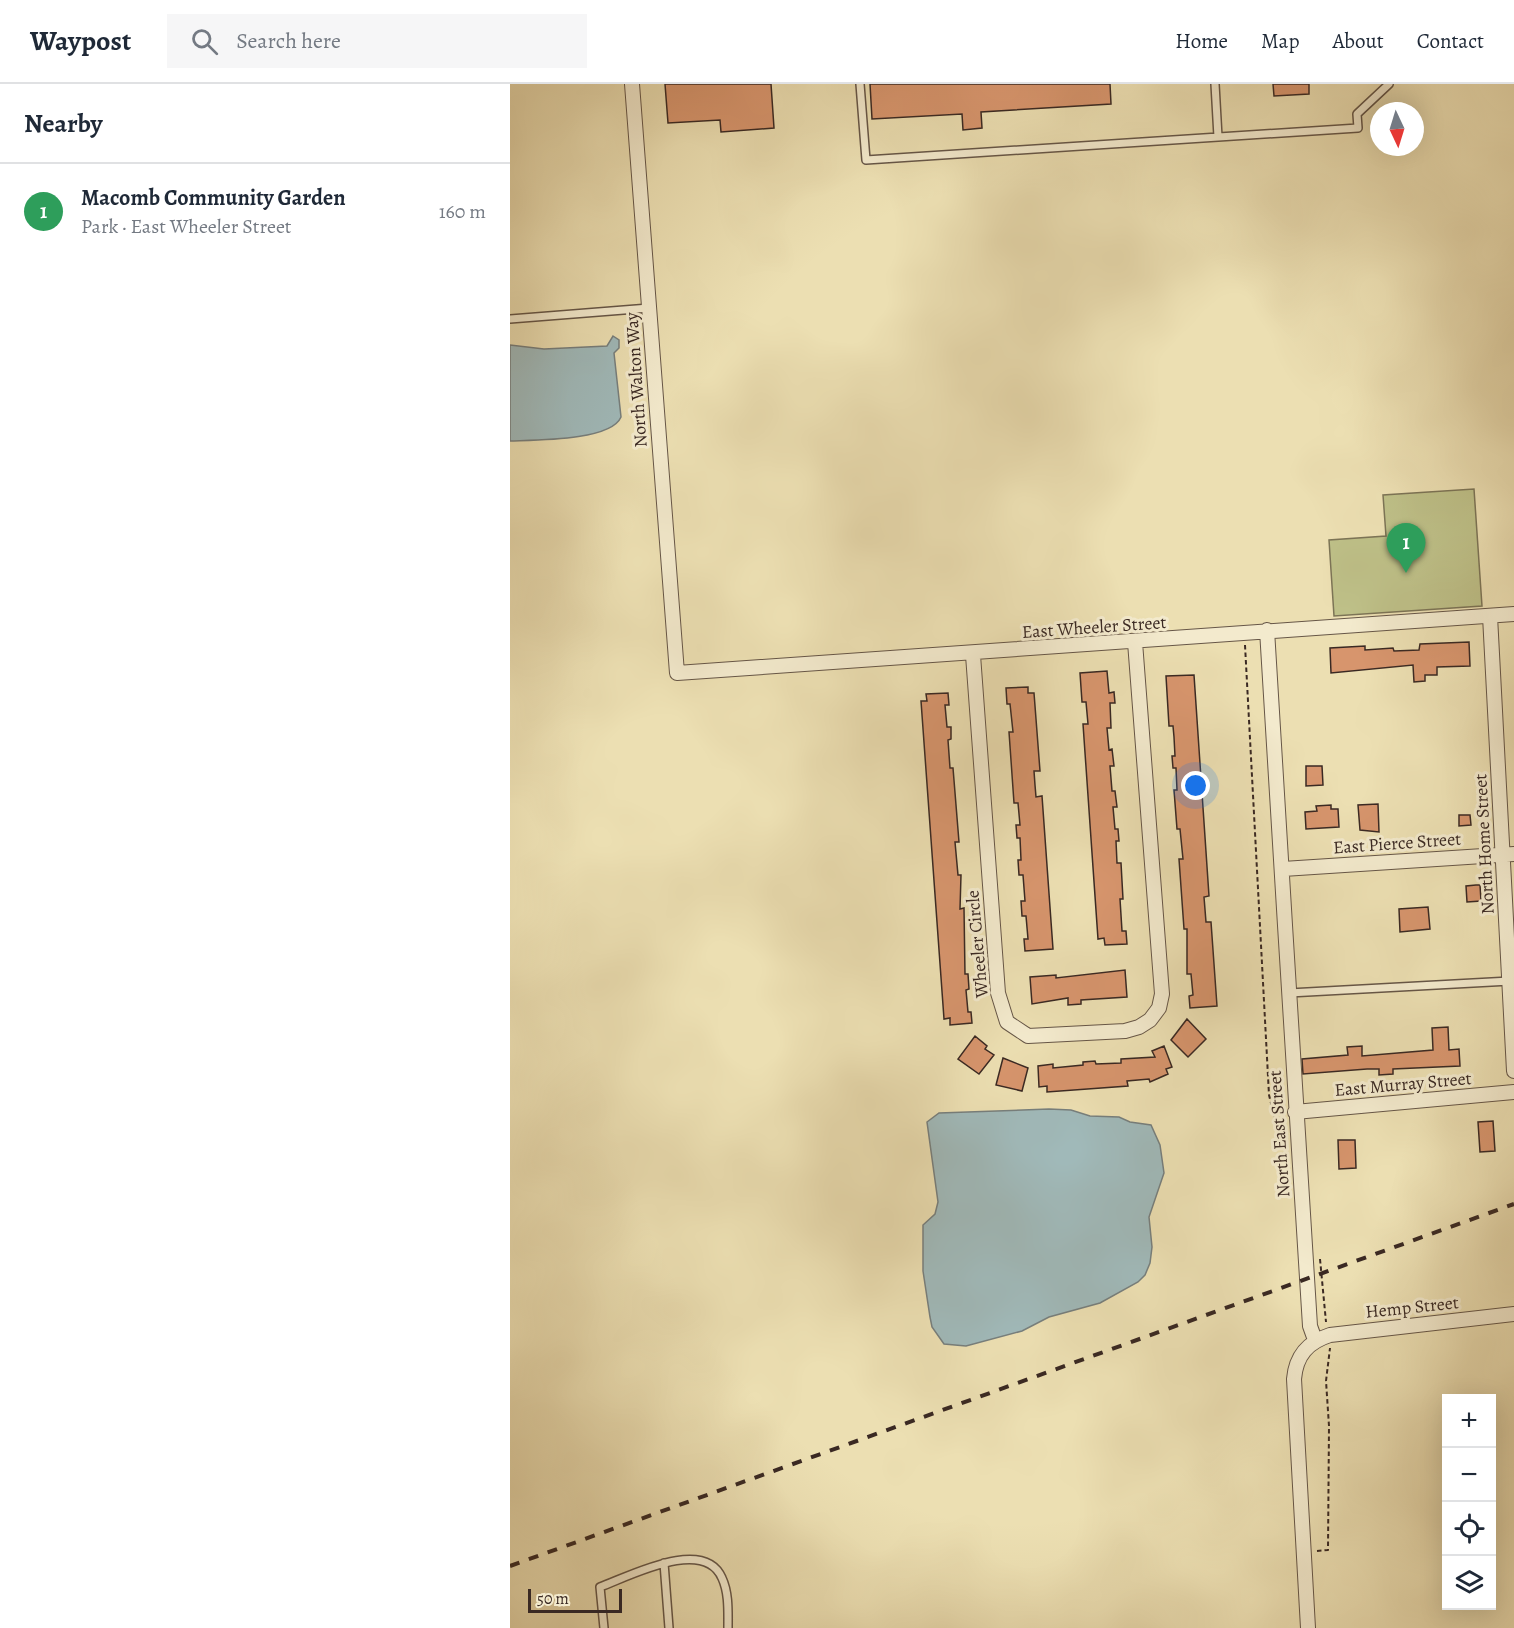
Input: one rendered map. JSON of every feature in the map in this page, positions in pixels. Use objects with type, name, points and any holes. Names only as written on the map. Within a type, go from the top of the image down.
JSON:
[{"type":"street","name":"North Walton Way","points":[[632,84],[677,673]]},
{"type":"street","name":"East Wheeler Street","points":[[677,673],[973,655],[1267,630],[1514,614]]},
{"type":"street","name":"North Home Street","points":[[1490,616],[1509,854],[1510,981],[1514,1071]]},
{"type":"street","name":"North East Street","points":[[1267,630],[1283,869],[1295,1112],[1310,1326],[1315,1340]]},
{"type":"street","name":"Wheeler Circle","points":[[973,655],[998,993],[1003,1013],[1007,1022],[1028,1036],[1125,1031],[1150,1020],[1159,1008],[1162,994],[1135,642]]},
{"type":"street","name":"East Pierce Street","points":[[1283,869],[1509,854]]},
{"type":"street","name":"East Murray Street","points":[[1295,1112],[1514,1092]]},
{"type":"street","name":"Hemp Street","points":[[1315,1340],[1346,1333],[1514,1314]]},
{"type":"street","points":[[1308,1628],[1294,1379],[1300,1356],[1315,1340]]},
{"type":"lane","points":[[860,84],[866,160],[1358,128],[1357,114],[1389,84]]},
{"type":"lane","points":[[1215,84],[1218,137]]},
{"type":"lane","points":[[510,319],[649,308]]},
{"type":"lane","points":[[1289,993],[1510,981]]},
{"type":"lane","points":[[604,1628],[600,1587],[664,1563],[685,1558],[706,1562],[721,1575],[727,1598],[728,1628]]},
{"type":"lane","points":[[664,1563],[669,1628]]},
{"type":"green space","points":[[1474,489],[1482,606],[1334,616],[1329,540],[1386,536],[1383,495]]},
{"type":"water","points":[[613,336],[619,340],[619,348],[614,353],[621,417],[614,425],[603,431],[571,438],[510,441],[510,345],[544,349],[607,346]]},
{"type":"water","points":[[1071,1110],[1090,1116],[1119,1117],[1130,1122],[1151,1125],[1160,1145],[1164,1173],[1149,1217],[1152,1247],[1150,1263],[1145,1275],[1138,1282],[1100,1303],[1049,1317],[1022,1331],[966,1346],[944,1344],[932,1327],[923,1271],[923,1225],[935,1214],[938,1202],[927,1122],[939,1113]]},
{"type":"building","points":[[665,84],[771,84],[774,128],[721,132],[720,120],[668,123]]},
{"type":"building","points":[[870,84],[1110,84],[1111,104],[981,112],[982,128],[963,130],[962,114],[872,119]]},
{"type":"building","points":[[1273,84],[1309,84],[1309,94],[1274,96]]},
{"type":"building","points":[[1469,642],[1470,666],[1437,667],[1437,675],[1425,675],[1425,681],[1414,682],[1413,665],[1331,673],[1330,648],[1365,646],[1365,650],[1393,648],[1394,651],[1419,650],[1420,644]]},
{"type":"building","points":[[1107,671],[1109,693],[1114,692],[1115,703],[1110,703],[1111,728],[1107,728],[1109,750],[1112,749],[1114,766],[1110,766],[1112,791],[1115,791],[1117,807],[1113,807],[1115,829],[1118,829],[1119,841],[1116,841],[1117,863],[1121,863],[1122,931],[1126,931],[1127,944],[1105,945],[1104,938],[1098,939],[1083,724],[1088,724],[1086,702],[1082,702],[1080,673]]},
{"type":"building","points":[[1194,675],[1209,896],[1204,897],[1206,922],[1211,922],[1217,1006],[1190,1008],[1189,996],[1193,995],[1191,974],[1187,974],[1187,929],[1184,929],[1179,859],[1183,859],[1180,829],[1177,829],[1174,790],[1177,790],[1176,768],[1173,768],[1172,756],[1175,756],[1174,737],[1173,726],[1169,726],[1166,676]]},
{"type":"building","points":[[1028,687],[1028,693],[1034,693],[1040,771],[1034,771],[1035,785],[1036,797],[1042,796],[1053,949],[1025,951],[1024,939],[1028,939],[1026,916],[1022,916],[1021,901],[1025,901],[1023,875],[1019,875],[1020,838],[1017,838],[1016,825],[1020,825],[1018,803],[1014,803],[1009,732],[1013,732],[1006,688]]},
{"type":"building","points":[[948,693],[949,705],[945,705],[947,727],[951,727],[951,739],[948,740],[950,768],[953,768],[959,842],[955,842],[958,875],[961,875],[960,909],[964,908],[965,974],[968,974],[969,989],[966,990],[968,1012],[971,1012],[972,1023],[950,1025],[950,1018],[944,1019],[921,701],[927,701],[926,694]]},
{"type":"building","points":[[1306,766],[1322,766],[1323,785],[1306,786]]},
{"type":"building","points":[[1378,804],[1379,832],[1360,830],[1358,805]]},
{"type":"building","points":[[1331,805],[1331,809],[1338,809],[1339,827],[1306,829],[1305,812],[1317,811],[1316,806]]},
{"type":"building","points":[[1459,815],[1470,815],[1471,825],[1459,826]]},
{"type":"building","points":[[1480,885],[1481,901],[1467,902],[1466,886]]},
{"type":"building","points":[[1428,907],[1430,929],[1400,932],[1399,909]]},
{"type":"building","points":[[1125,970],[1127,997],[1081,1000],[1081,1004],[1068,1005],[1068,998],[1032,1004],[1030,977],[1056,975],[1056,978]]},
{"type":"building","points":[[1187,1019],[1206,1039],[1188,1057],[1171,1040]]},
{"type":"building","points":[[1448,1027],[1449,1050],[1459,1049],[1460,1066],[1393,1069],[1393,1074],[1379,1075],[1379,1069],[1303,1074],[1302,1059],[1348,1055],[1347,1047],[1362,1046],[1362,1056],[1433,1050],[1432,1028]]},
{"type":"building","points":[[975,1036],[987,1046],[985,1049],[994,1055],[979,1074],[958,1059]]},
{"type":"building","points":[[1164,1046],[1172,1067],[1166,1069],[1168,1074],[1150,1082],[1149,1079],[1127,1081],[1128,1086],[1047,1092],[1047,1086],[1039,1087],[1038,1066],[1053,1064],[1053,1068],[1083,1065],[1083,1062],[1095,1061],[1096,1064],[1121,1063],[1121,1059],[1155,1057],[1152,1051]]},
{"type":"building","points":[[1003,1058],[1028,1068],[1022,1091],[996,1085]]},
{"type":"building","points":[[1493,1121],[1495,1151],[1480,1152],[1478,1122]]},
{"type":"building","points":[[1338,1140],[1355,1140],[1356,1168],[1339,1169]]},
{"type":"railway","points":[[510,1566],[1514,1204]]},
{"type":"place","name":"Macomb Community Garden","points":[[1406,573]]}]
